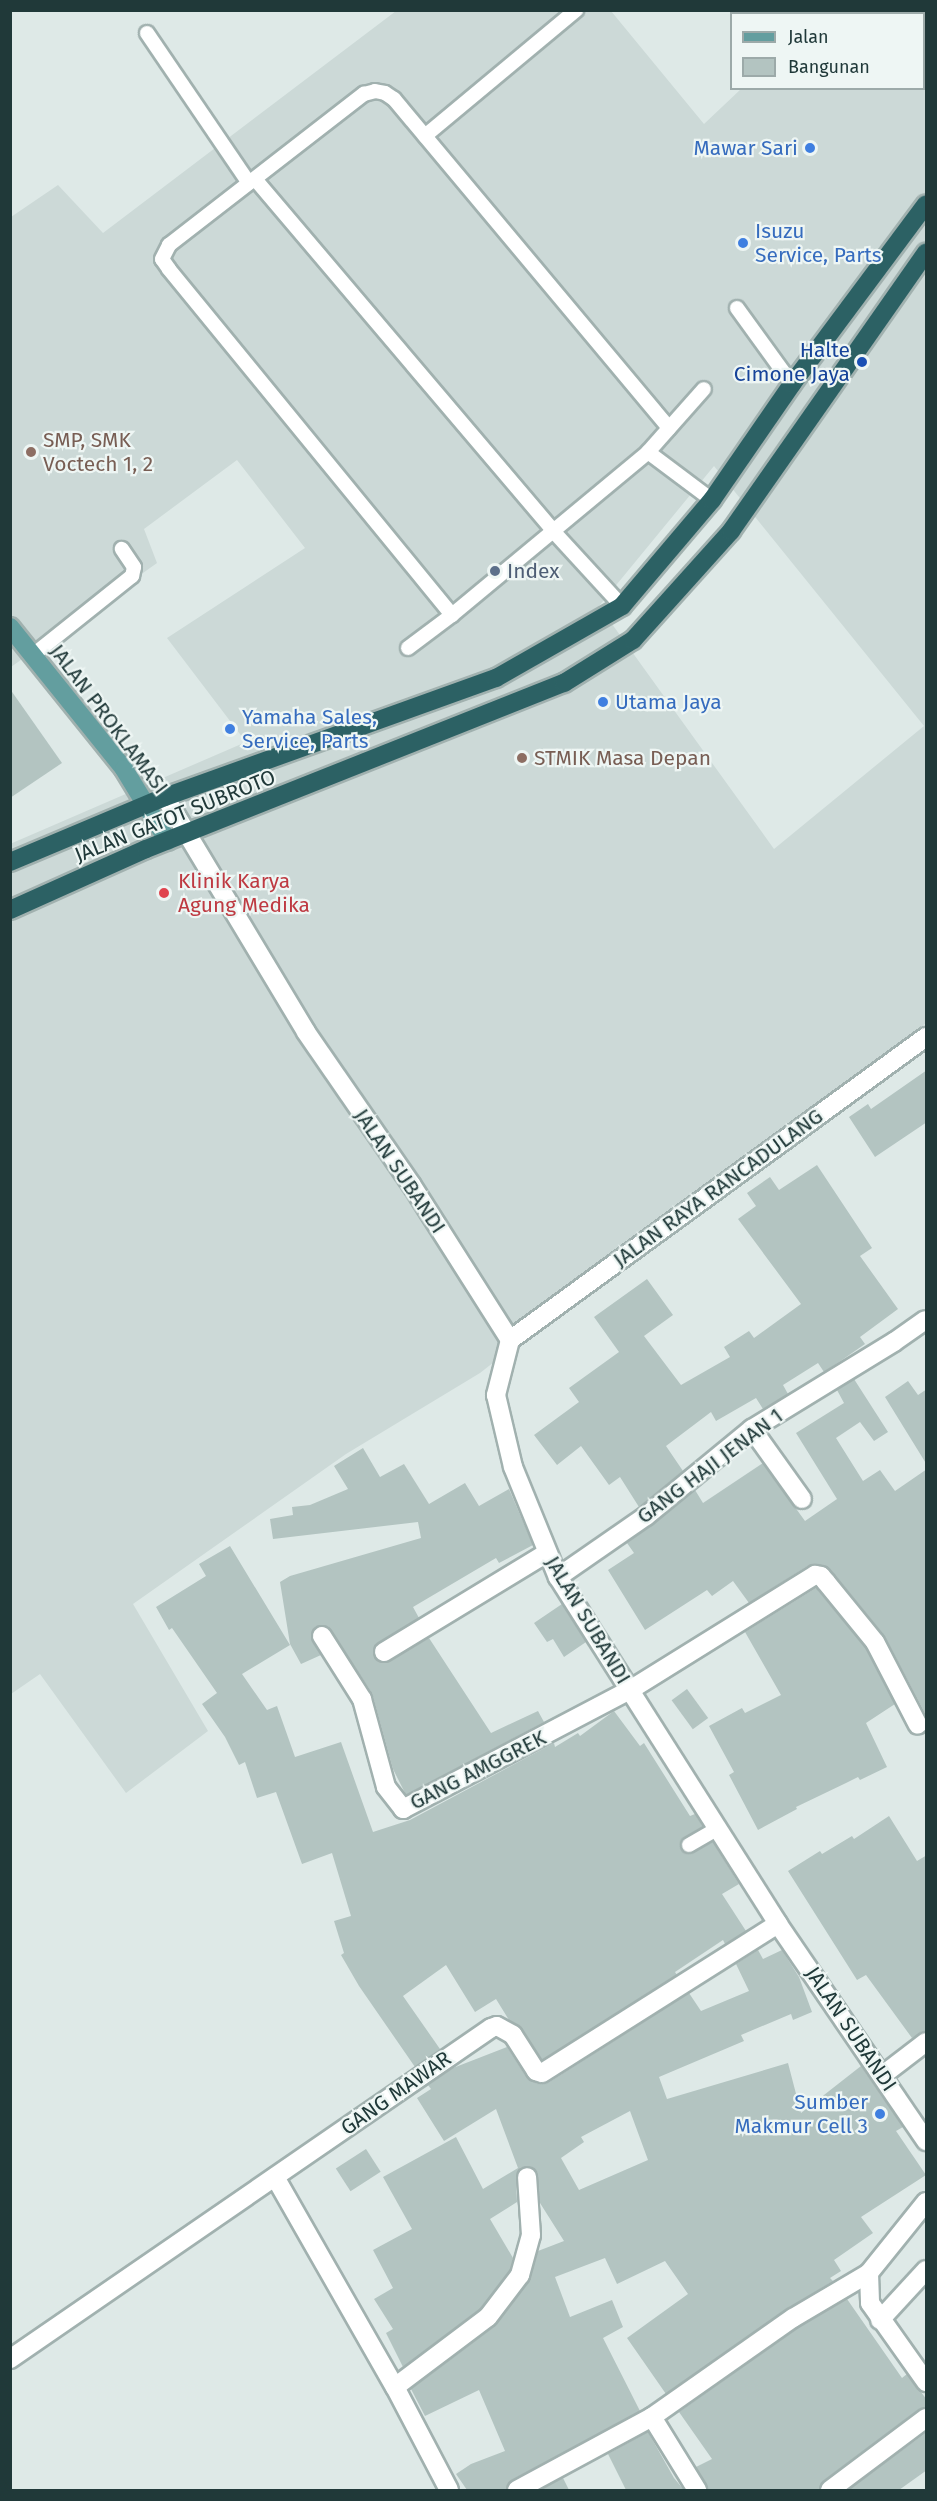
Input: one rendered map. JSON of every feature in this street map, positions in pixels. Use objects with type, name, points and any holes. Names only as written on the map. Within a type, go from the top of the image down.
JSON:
[{"type":"highway","name":"JALAN GATOT SUBROTO","points":[[10,862],[165,797],[496,678],[622,606],[712,500],[792,384],[927,204]]},
{"type":"highway","name":"JALAN GATOT SUBROTO","points":[[10,910],[168,841],[564,683],[633,640],[731,531],[925,257]]},
{"type":"main road","name":"JALAN PROKLAMASI","points":[[10,627],[124,769],[168,841]]},
{"type":"street","name":"JALAN SUBANDI","points":[[165,797],[306,1032],[411,1184],[510,1340],[496,1395],[513,1467],[558,1577],[778,1924],[927,2141]]},
{"type":"street","name":"JALAN RAYA RANCADULANG","points":[[510,1340],[927,1037]]},
{"type":"street","name":"GANG HAJI JENAN 1","points":[[558,1577],[646,1516],[752,1429],[894,1342],[925,1320]]},
{"type":"street","points":[[752,1429],[802,1499]]},
{"type":"street","points":[[384,1652],[547,1552]]},
{"type":"street","points":[[630,1690],[792,1586],[818,1574],[875,1642],[918,1725]]},
{"type":"street","name":"GANG AMGGREK","points":[[322,1636],[362,1699],[386,1787],[399,1807],[403,1809],[630,1690]]},
{"type":"street","name":"GANG MAWAR","points":[[10,2360],[490,2028],[497,2026],[513,2035],[536,2071],[542,2073],[778,1924]]},
{"type":"street","points":[[883,2075],[927,2042]]},
{"type":"street","points":[[275,2177],[395,2387],[448,2490]]},
{"type":"street","points":[[395,2387],[488,2317],[520,2275],[531,2235],[527,2178]]},
{"type":"street","points":[[517,2490],[652,2417],[793,2318],[869,2273],[927,2202]]},
{"type":"street","points":[[880,2320],[927,2270]]},
{"type":"street","points":[[869,2273],[870,2303],[880,2320],[927,2382]]},
{"type":"street","points":[[652,2417],[697,2490]]},
{"type":"street","points":[[830,2490],[927,2418]]},
{"type":"lane","points":[[424,136],[576,10]]},
{"type":"lane","points":[[147,33],[252,181],[553,531],[622,606]]},
{"type":"lane","points":[[452,615],[162,259],[169,245],[364,94],[375,91],[385,93],[393,99],[669,428]]},
{"type":"lane","points":[[737,308],[792,384]]},
{"type":"lane","points":[[408,648],[452,615],[648,452],[704,389]]},
{"type":"lane","points":[[648,452],[712,500]]},
{"type":"lane","points":[[33,655],[132,576],[134,567],[123,549]]},
{"type":"lane","points":[[689,1845],[717,1829]]},
{"type":"shaded area","points":[[396,11],[611,11],[704,124],[740,90],[925,90],[925,12],[813,11],[926,11],[926,1023],[480,1373],[346,1454],[133,1604],[208,1731],[126,1793],[40,1674],[11,1694],[10,844],[246,742],[167,638],[305,548],[237,460],[144,529],[157,563],[11,667],[11,217],[58,185],[103,233]],"holes":[[[714,466],[924,726],[774,849],[599,606]]]},
{"type":"building","points":[[10,689],[62,763],[10,798]]},
{"type":"building","points":[[927,1070],[927,1122],[875,1157],[849,1117],[868,1104],[871,1109]]},
{"type":"building","points":[[817,1165],[872,1248],[860,1256],[898,1309],[860,1337],[865,1344],[824,1372],[818,1363],[783,1385],[788,1394],[763,1409],[756,1398],[716,1421],[711,1412],[666,1446],[683,1471],[639,1507],[620,1477],[609,1485],[581,1446],[557,1465],[534,1435],[579,1402],[569,1388],[619,1352],[594,1317],[647,1279],[673,1315],[644,1336],[681,1385],[730,1357],[724,1347],[749,1331],[754,1338],[801,1304],[738,1219],[756,1206],[747,1193],[770,1177],[779,1190]]},
{"type":"building","points":[[854,1379],[888,1432],[874,1441],[860,1422],[836,1438],[863,1481],[880,1470],[895,1491],[927,1469],[927,1717],[884,1635],[830,1569],[824,1565],[809,1565],[749,1603],[733,1581],[712,1596],[707,1590],[645,1630],[608,1570],[634,1553],[627,1543],[695,1490],[703,1503],[763,1463],[805,1521],[837,1499],[796,1433],[844,1403],[837,1390]]},
{"type":"building","points":[[908,1381],[918,1395],[927,1389],[927,1465],[885,1397]]},
{"type":"building","points":[[363,1448],[380,1477],[404,1464],[429,1504],[465,1483],[479,1506],[509,1489],[533,1545],[499,1563],[496,1558],[413,1607],[419,1618],[374,1647],[375,1658],[385,1663],[429,1638],[491,1733],[538,1711],[544,1722],[406,1795],[393,1769],[372,1693],[328,1626],[316,1626],[312,1631],[312,1641],[321,1655],[301,1664],[290,1644],[280,1582],[290,1576],[421,1538],[418,1522],[273,1539],[270,1519],[293,1515],[292,1507],[310,1505],[348,1489],[334,1466]]},
{"type":"building","points":[[230,1546],[290,1645],[242,1674],[267,1710],[277,1706],[295,1757],[341,1742],[373,1832],[410,1820],[554,1743],[555,1747],[578,1733],[580,1736],[614,1711],[640,1746],[644,1743],[690,1816],[695,1814],[703,1827],[682,1840],[682,1850],[690,1854],[713,1842],[739,1884],[722,1894],[746,1931],[725,1944],[723,1940],[675,1972],[677,1975],[542,2060],[522,2029],[509,2020],[496,1999],[475,2012],[446,1965],[403,1996],[440,2049],[415,2067],[359,1986],[341,1955],[344,1953],[334,1921],[351,1916],[332,1853],[302,1864],[276,1792],[257,1798],[245,1762],[239,1765],[225,1737],[202,1704],[217,1693],[172,1628],[169,1630],[156,1607],[206,1576],[199,1564]]},
{"type":"building","points":[[816,1588],[866,1648],[895,1704],[866,1723],[887,1767],[860,1780],[858,1777],[796,1807],[797,1809],[758,1830],[729,1775],[734,1772],[709,1726],[742,1708],[745,1713],[781,1695],[745,1632]]},
{"type":"building","points":[[562,1604],[586,1642],[564,1657],[553,1639],[547,1642],[534,1623]]},
{"type":"building","points":[[687,1689],[708,1718],[693,1729],[672,1700]]},
{"type":"building","points":[[889,1816],[917,1861],[927,1855],[927,2031],[912,2038],[866,1975],[857,1980],[788,1871],[820,1851],[822,1854],[852,1836],[854,1839]]},
{"type":"building","points":[[758,1950],[763,1959],[782,1950],[799,1977],[812,2012],[793,2020],[791,2014],[741,2035],[744,2041],[659,2077],[667,2099],[788,2063],[801,2113],[861,2066],[903,2127],[896,2131],[926,2175],[861,2217],[873,2233],[834,2260],[841,2271],[830,2278],[833,2281],[787,2309],[666,2394],[627,2338],[688,2294],[665,2261],[617,2284],[605,2258],[555,2277],[570,2317],[612,2300],[623,2327],[603,2338],[640,2411],[512,2480],[506,2490],[467,2490],[456,2474],[471,2464],[505,2451],[479,2390],[425,2416],[411,2389],[495,2326],[529,2281],[538,2251],[564,2241],[540,2203],[537,2171],[531,2167],[521,2167],[516,2177],[517,2202],[490,2219],[513,2258],[510,2270],[480,2309],[403,2367],[386,2333],[393,2329],[374,2299],[393,2288],[373,2250],[412,2229],[383,2177],[456,2137],[483,2189],[518,2168],[496,2109],[444,2141],[417,2098],[431,2089],[428,2085],[453,2068],[507,2047],[527,2078],[538,2084],[548,2083],[689,1993],[701,2011],[749,1991],[736,1964]],"holes":[[[630,2111],[648,2160],[579,2190],[561,2158],[584,2142],[581,2137]]]},
{"type":"building","points":[[366,2149],[381,2172],[351,2191],[336,2169]]},
{"type":"building","points":[[847,2299],[902,2378],[907,2374],[927,2400],[927,2407],[919,2409],[823,2481],[819,2490],[708,2490],[696,2467],[712,2459],[679,2412],[799,2327]]},
{"type":"building","points":[[648,2432],[674,2478],[684,2490],[626,2490],[608,2454]]},
{"type":"building","points":[[927,2432],[927,2470],[899,2490],[848,2490]]},
{"type":"building","points":[[563,2478],[569,2490],[540,2490]]},
{"type":"place","name":"Mawar Sari","points":[[810,148]]},
{"type":"place","name":"Isuzu Service, Parts","points":[[743,243]]},
{"type":"place","name":"Halte Cimone Jaya","points":[[862,362]]},
{"type":"place","name":"SMP, SMK Voctech 1, 2","points":[[31,452]]},
{"type":"place","name":"Index","points":[[495,571]]},
{"type":"place","name":"Utama Jaya","points":[[603,702]]},
{"type":"place","name":"Yamaha Sales, Service, Parts","points":[[230,729]]},
{"type":"place","name":"STMIK Masa Depan","points":[[522,758]]},
{"type":"place","name":"Klinik Karya Agung Medika","points":[[164,893]]},
{"type":"place","name":"Sumber Makmur Cell 3","points":[[880,2114]]}]
